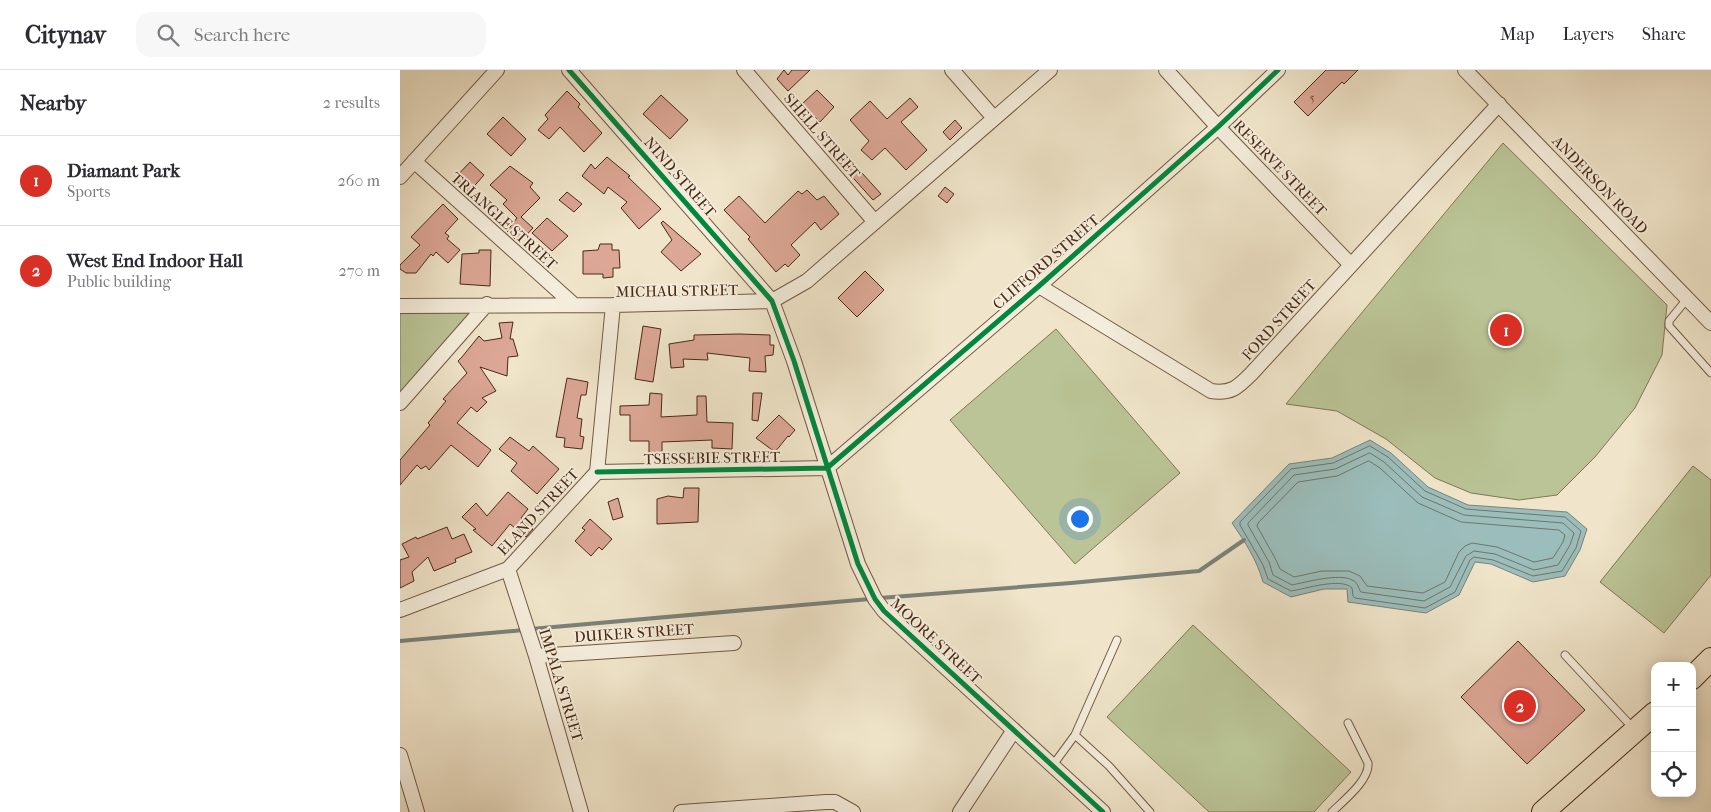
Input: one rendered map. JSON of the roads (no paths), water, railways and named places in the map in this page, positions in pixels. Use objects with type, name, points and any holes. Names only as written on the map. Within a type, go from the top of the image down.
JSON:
[{"type":"highway","points":[[1696,674],[1711,659]]},
{"type":"highway","points":[[1543,812],[1651,716]]},
{"type":"street","points":[[400,177],[497,70]]},
{"type":"street","name":"NIND STREET","points":[[569,70],[772,301]]},
{"type":"street","name":"SHELL STREET","points":[[744,70],[875,222]]},
{"type":"street","points":[[952,70],[994,118]]},
{"type":"street","name":"MICHAU STREET","points":[[400,306],[487,304],[613,305],[772,301],[807,281],[1050,70]]},
{"type":"street","name":"RESERVE STREET","points":[[1166,70],[1218,127],[1351,265]]},
{"type":"street","name":"CLIFFORD STREET","points":[[827,468],[1039,286],[1218,127],[1278,70]]},
{"type":"street","name":"ANDERSON ROAD","points":[[1465,70],[1711,324]]},
{"type":"street","name":"FORD STREET","points":[[1039,286],[1211,391],[1232,390],[1252,374],[1499,104]]},
{"type":"street","name":"TRIANGLE STREET","points":[[414,161],[573,304]]},
{"type":"street","name":"MOORE STREET","points":[[772,301],[794,361],[858,564],[875,599],[884,611],[1103,812]]},
{"type":"street","points":[[400,403],[487,304]]},
{"type":"street","name":"ELAND STREET","points":[[400,610],[508,569],[597,472],[613,305]]},
{"type":"street","name":"TSESSEBIE STREET","points":[[597,472],[827,468]]},
{"type":"street","name":"IMPALA STREET","points":[[508,569],[536,656],[581,812]]},
{"type":"street","name":"DUIKER STREET","points":[[536,656],[734,643]]},
{"type":"street","points":[[960,812],[1014,730]]},
{"type":"street","points":[[400,755],[417,812]]},
{"type":"street","points":[[681,812],[826,802],[835,802],[853,812]]},
{"type":"lane","points":[[1687,299],[1669,320],[1669,326],[1711,373]]},
{"type":"lane","points":[[1052,765],[1075,735],[1117,640]]},
{"type":"lane","points":[[1565,655],[1635,730]]},
{"type":"lane","points":[[1332,812],[1362,781],[1368,768],[1368,763],[1348,723]]},
{"type":"lane","points":[[1075,735],[1109,766],[1150,812]]},
{"type":"water","points":[[1370,440],[1391,453],[1428,487],[1468,505],[1567,512],[1587,529],[1580,550],[1565,576],[1533,582],[1491,564],[1475,562],[1459,595],[1426,613],[1348,602],[1347,589],[1324,589],[1291,597],[1263,582],[1254,559],[1232,523],[1289,464],[1332,458]]},
{"type":"waterway","points":[[880,598],[1199,571],[1244,540]]},
{"type":"waterway","points":[[531,629],[870,599]]},
{"type":"waterway","points":[[400,641],[524,630]]},
{"type":"place","name":"Diamant Park","points":[[1506,330]]},
{"type":"place","name":"West End Indoor Hall","points":[[1520,706]]}]
